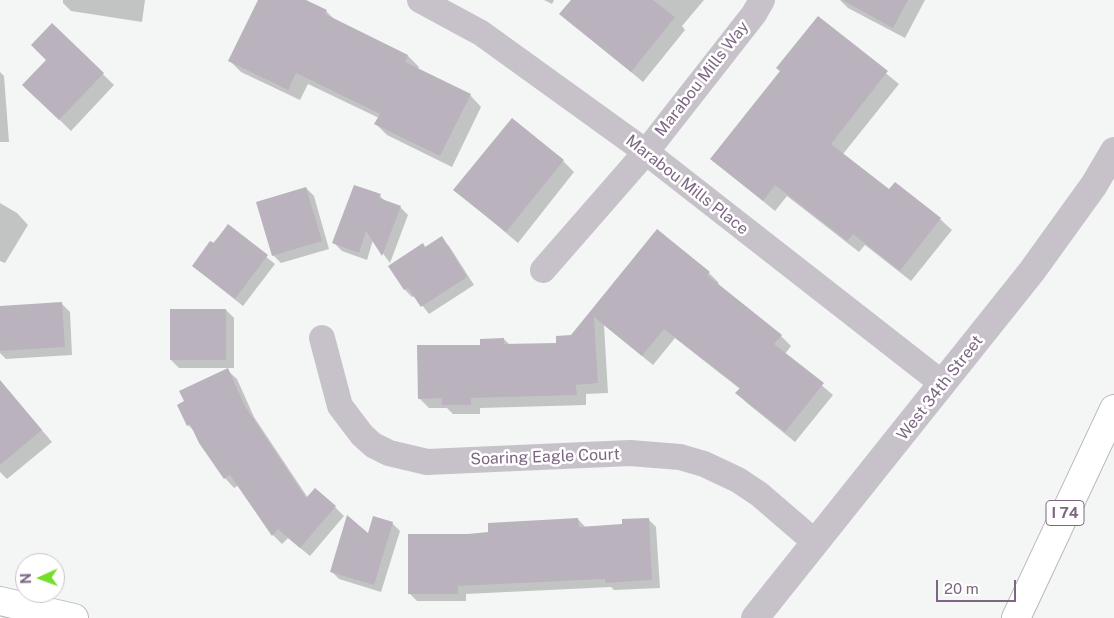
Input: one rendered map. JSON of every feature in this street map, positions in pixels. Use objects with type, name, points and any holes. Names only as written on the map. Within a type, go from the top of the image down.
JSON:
[{"type":"main road","name":"I 74","points":[[1016,618],[1114,409]]},
{"type":"main road","points":[[0,601],[74,618]]},
{"type":"street","name":"Marabou Mills Place","points":[[420,0],[481,33],[646,152],[943,384]]},
{"type":"street","name":"Marabou Mills Way","points":[[543,270],[646,152],[762,0]]},
{"type":"street","name":"West 34th Street","points":[[755,618],[1048,250],[1094,185],[1114,151]]},
{"type":"street","name":"Soaring Eagle Court","points":[[322,338],[340,406],[344,413],[362,436],[373,445],[389,453],[427,462],[630,454],[680,457],[704,464],[738,480],[759,494],[816,543]]},
{"type":"building","points":[[258,0],[306,0],[327,10],[325,14],[408,55],[405,62],[471,94],[440,156],[374,124],[380,114],[296,73],[288,90],[228,61]]},
{"type":"building","points":[[571,0],[653,0],[675,17],[631,72],[559,14]]},
{"type":"building","points":[[842,0],[908,0],[893,28]]},
{"type":"building","points":[[818,16],[888,71],[831,144],[889,189],[895,182],[941,218],[900,271],[853,234],[847,241],[775,185],[763,201],[710,159],[780,71],[776,68]]},
{"type":"building","points":[[52,23],[104,73],[59,120],[22,85],[46,60],[31,45]]},
{"type":"building","points":[[512,118],[564,160],[506,232],[453,190]]},
{"type":"building","points":[[354,185],[381,194],[379,198],[401,206],[382,256],[366,231],[359,253],[332,243]]},
{"type":"building","points":[[306,187],[322,241],[272,256],[256,202]]},
{"type":"building","points":[[228,224],[268,255],[235,299],[192,266],[210,241],[214,243]]},
{"type":"building","points":[[657,229],[710,272],[707,275],[782,335],[774,344],[824,383],[785,432],[735,393],[740,388],[664,329],[642,356],[594,317],[598,383],[576,385],[577,395],[471,398],[471,405],[442,405],[442,398],[418,399],[417,345],[480,345],[480,339],[504,338],[504,344],[556,343],[556,336],[571,335]]},
{"type":"building","points":[[442,236],[467,277],[421,307],[408,288],[404,290],[388,266],[423,243],[425,247]]},
{"type":"building","points":[[62,302],[65,347],[0,351],[0,306]]},
{"type":"building","points":[[170,309],[226,309],[226,360],[170,360]]},
{"type":"building","points":[[228,368],[245,406],[306,498],[315,488],[336,506],[300,548],[278,529],[272,536],[230,475],[224,479],[199,443],[190,424],[187,426],[177,405],[184,401],[179,391]]},
{"type":"building","points":[[0,380],[42,430],[0,465]]},
{"type":"building","points":[[347,515],[368,533],[373,516],[393,522],[374,585],[330,572]]},
{"type":"building","points":[[578,518],[579,527],[622,524],[622,519],[649,518],[652,580],[605,583],[605,579],[458,586],[458,594],[408,594],[408,534],[468,534],[488,532],[488,523]]}]
